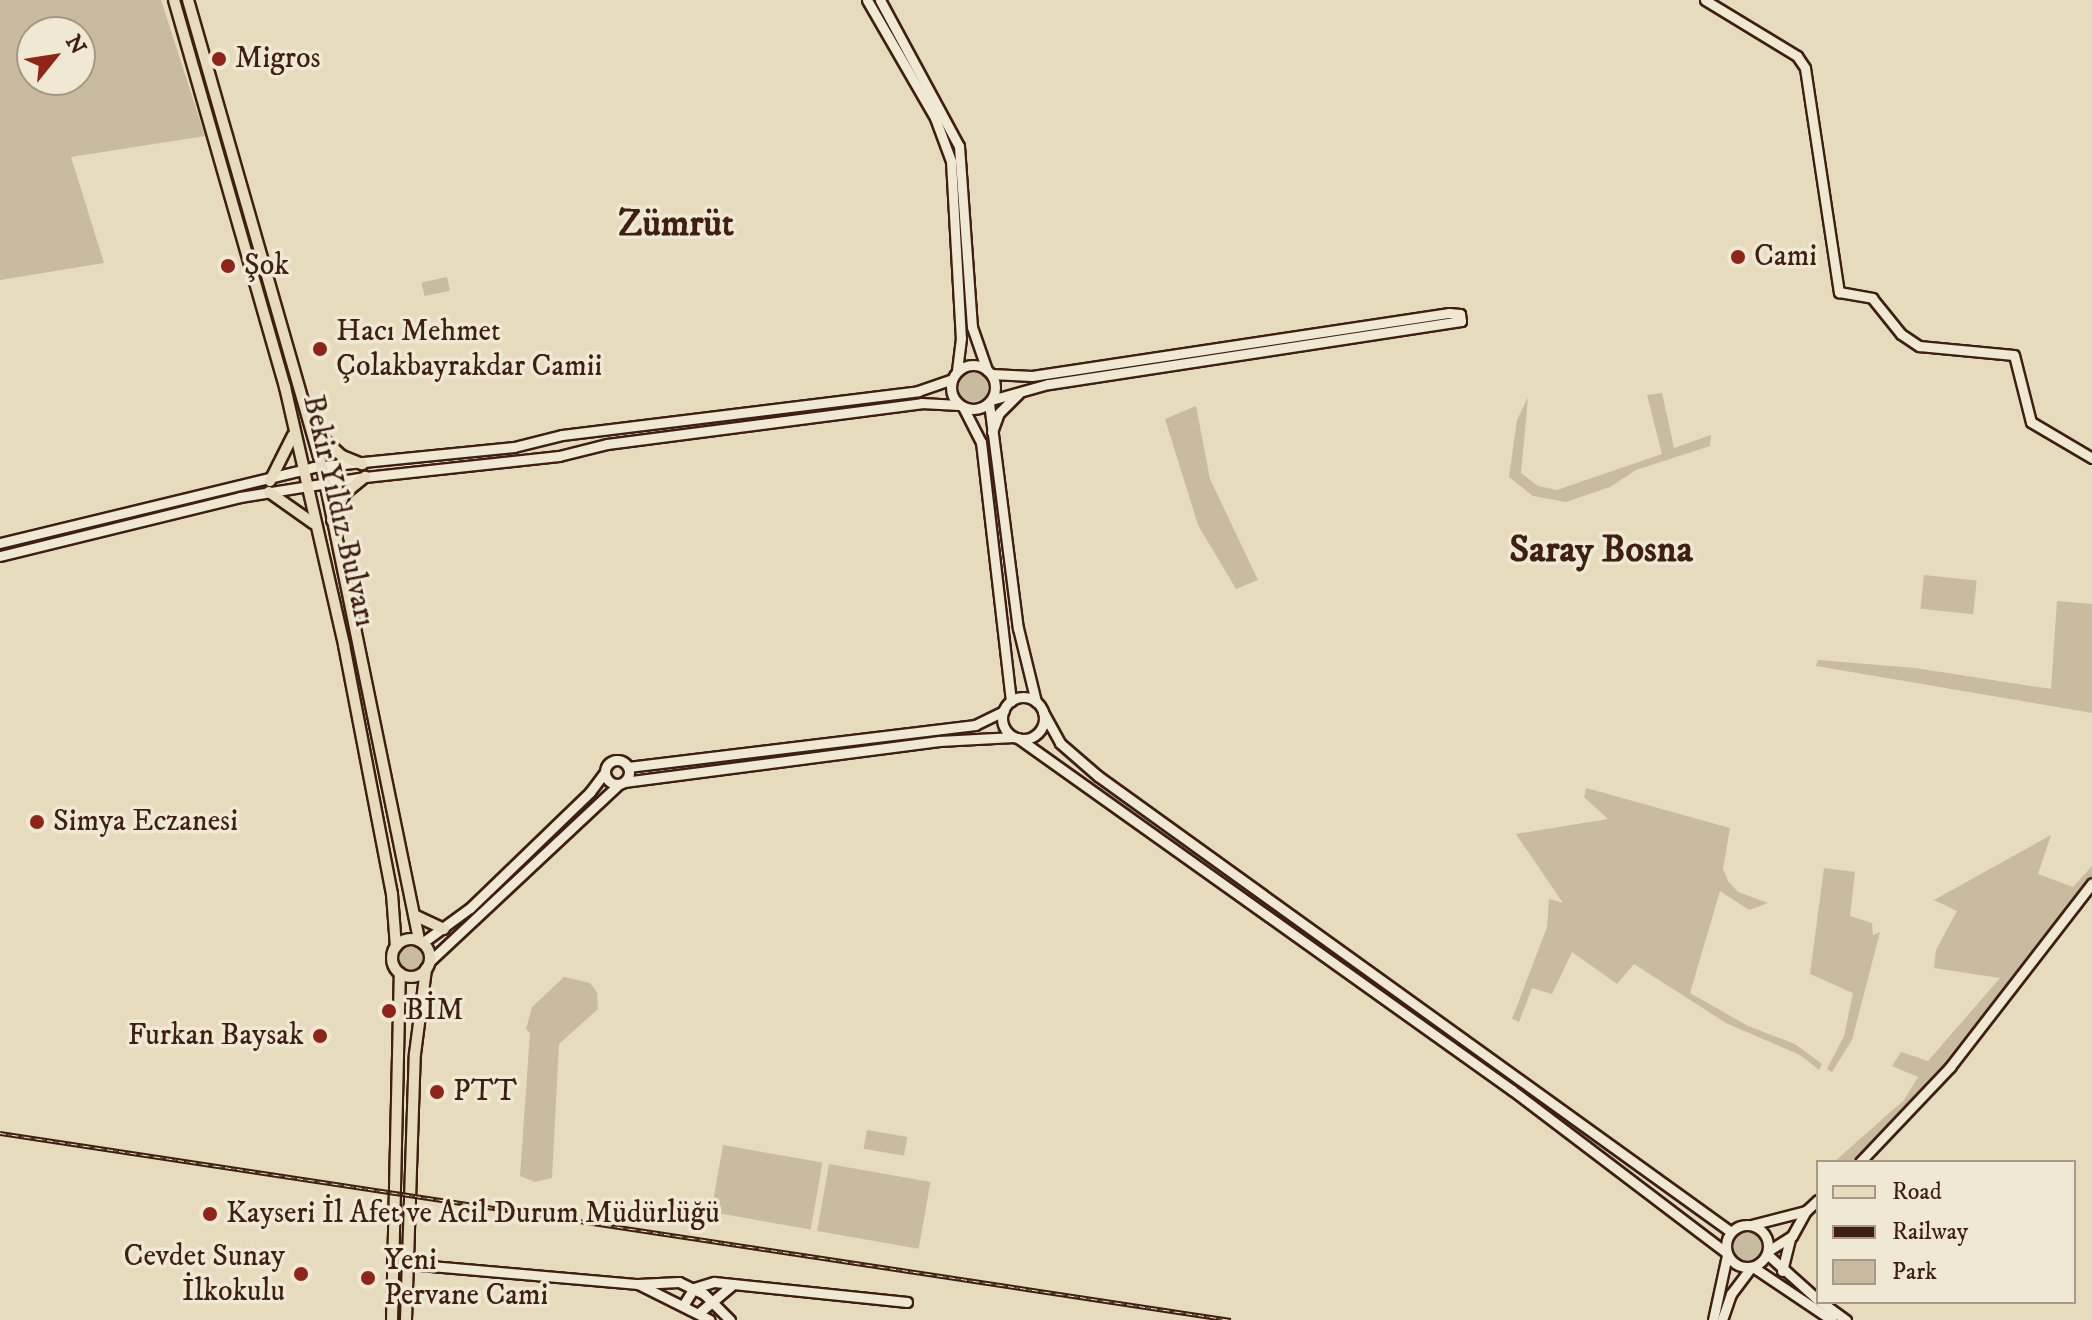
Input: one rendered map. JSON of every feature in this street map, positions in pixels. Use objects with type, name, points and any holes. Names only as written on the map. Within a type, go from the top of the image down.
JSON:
[{"type":"main road","name":"Bekir Yıldız Bulvarı","points":[[174,0],[249,250],[344,645],[389,879],[396,947]]},
{"type":"main road","name":"Bekir Yıldız Bulvarı","points":[[188,0],[286,328],[322,467],[420,942]]},
{"type":"main road","points":[[310,427],[342,456],[362,464]]},
{"type":"main road","points":[[294,433],[285,460],[270,486],[314,523]]},
{"type":"main road","points":[[332,522],[345,493],[365,477]]},
{"type":"main road","points":[[412,914],[444,929]]},
{"type":"main road","points":[[392,1320],[400,973],[393,963],[396,947],[406,940],[420,942],[428,965],[415,1054],[406,1320]]},
{"type":"main road","points":[[400,973],[412,977],[428,965]]},
{"type":"street","points":[[420,942],[444,929],[590,792],[615,760],[628,767],[975,725],[1004,711],[1011,701],[981,442],[951,393],[961,338],[951,161],[935,118],[867,0]]},
{"type":"street","points":[[880,0],[959,146],[972,327],[989,372],[991,436],[1018,628],[1036,702],[1060,743],[1098,776],[1731,1232]]},
{"type":"street","points":[[1705,0],[1797,56],[1805,68],[1839,292],[1872,298],[1901,334],[1919,346],[2014,355],[2031,422],[2092,458]]},
{"type":"street","points":[[0,543],[270,486],[306,489],[365,477],[559,456],[921,403],[976,409],[1021,391],[1461,321],[1460,314],[1449,313],[1032,376],[989,372],[969,365],[918,391],[569,435],[514,447],[322,467],[302,471],[270,486],[0,556]]},
{"type":"street","points":[[991,436],[999,413],[1021,391]]},
{"type":"street","points":[[569,435],[571,454]]},
{"type":"street","points":[[555,437],[559,456]]},
{"type":"street","points":[[1011,701],[1036,702]]},
{"type":"street","points":[[1004,711],[1003,724],[1016,738],[1525,1099],[1727,1254],[1736,1265],[1752,1267],[1832,1320]]},
{"type":"street","points":[[605,772],[609,781],[622,783],[939,741],[1016,738],[1038,732],[1043,712]]},
{"type":"street","points":[[428,965],[622,783],[628,767]]},
{"type":"street","points":[[1862,1160],[1950,1067],[2092,883]]},
{"type":"street","points":[[1782,1271],[1792,1236],[1806,1211],[1816,1202]]},
{"type":"street","points":[[1731,1232],[1806,1211]]},
{"type":"street","points":[[1750,1225],[1765,1234],[1768,1253],[1782,1271],[1816,1299]]},
{"type":"street","points":[[1713,1320],[1731,1232]]},
{"type":"street","points":[[1722,1320],[1731,1294],[1752,1267],[1792,1236]]},
{"type":"street","points":[[408,1264],[638,1284],[671,1281],[694,1288],[730,1320]]},
{"type":"street","points":[[694,1288],[714,1282],[907,1302]]},
{"type":"street","points":[[638,1284],[692,1308],[710,1320]]},
{"type":"street","points":[[692,1308],[731,1286]]},
{"type":"street","points":[[692,1308],[694,1288]]},
{"type":"street","points":[[1823,1304],[1846,1320]]},
{"type":"green space","points":[[0,0],[161,0],[205,136],[71,157],[104,263],[0,280]]},
{"type":"green space","points":[[447,277],[450,291],[424,296],[422,282]]},
{"type":"green space","points":[[973,372],[984,376],[988,387],[984,398],[973,402],[962,398],[958,387],[962,376]]},
{"type":"green space","points":[[1662,393],[1674,448],[1711,435],[1710,446],[1636,470],[1610,487],[1566,502],[1533,496],[1509,477],[1517,420],[1528,397],[1521,473],[1538,486],[1557,490],[1662,454],[1647,395]]},
{"type":"green space","points":[[1196,406],[1210,479],[1258,580],[1236,589],[1198,525],[1165,419]]},
{"type":"green space","points":[[1924,575],[1977,581],[1973,614],[1920,609]]},
{"type":"green space","points":[[2057,601],[2092,604],[2092,713],[1816,666],[1818,660],[1915,668],[2051,689]]},
{"type":"green space","points":[[1586,788],[1730,828],[1723,869],[1728,881],[1738,892],[1768,903],[1749,910],[1720,891],[1690,993],[1748,1026],[1795,1044],[1822,1064],[1819,1070],[1800,1055],[1726,1023],[1634,964],[1617,984],[1572,952],[1552,994],[1532,988],[1519,1022],[1512,1019],[1547,927],[1549,899],[1563,903],[1516,834],[1608,819],[1584,797]]},
{"type":"green space","points":[[2051,835],[2038,874],[2073,887],[2092,866],[2092,877],[1914,1102],[1852,1160],[1836,1160],[1904,1100],[1918,1077],[1892,1066],[1901,1052],[1928,1061],[2000,978],[1934,968],[1936,950],[1957,911],[1934,900]]},
{"type":"green space","points":[[1824,868],[1855,872],[1850,916],[1872,923],[1873,935],[1880,932],[1852,1040],[1832,1072],[1827,1069],[1844,1036],[1853,993],[1810,974]]},
{"type":"green space","points":[[411,946],[420,949],[423,958],[420,967],[411,970],[402,967],[399,958],[402,949]]},
{"type":"green space","points":[[564,977],[590,983],[597,992],[598,1009],[559,1044],[552,1178],[535,1182],[520,1176],[530,1033],[526,1029],[532,1007]]},
{"type":"green space","points":[[867,1130],[907,1137],[904,1156],[864,1149]]},
{"type":"green space","points":[[723,1145],[822,1163],[811,1230],[711,1212]]},
{"type":"green space","points":[[829,1164],[930,1182],[919,1249],[817,1231]]},
{"type":"green space","points":[[1747,1229],[1759,1234],[1764,1246],[1759,1258],[1747,1263],[1735,1258],[1730,1246],[1735,1234]]},
{"type":"railway","points":[[0,1133],[1231,1320]]},
{"type":"place","name":"Migros","points":[[219,59]]},
{"type":"place","name":"Cami","points":[[1738,257]]},
{"type":"place","name":"Şok","points":[[228,266]]},
{"type":"place","name":"Hacı Mehmet Çolakbayrakdar Camii","points":[[320,349]]},
{"type":"place","name":"Simya Eczanesi","points":[[37,822]]},
{"type":"place","name":"BİM","points":[[389,1011]]},
{"type":"place","name":"Furkan Baysak","points":[[320,1036]]},
{"type":"place","name":"PTT","points":[[437,1092]]},
{"type":"place","name":"Kayseri İl Afet ve Acil Durum Müdürlüğü","points":[[210,1214]]},
{"type":"place","name":"Cevdet Sunay İlkokulu","points":[[301,1274]]},
{"type":"place","name":"Yeni Pervane Cami","points":[[368,1278]]},
{"type":"district","name":"Zümrüt","points":[[676,225]]},
{"type":"district","name":"Saray Bosna","points":[[1601,551]]}]
